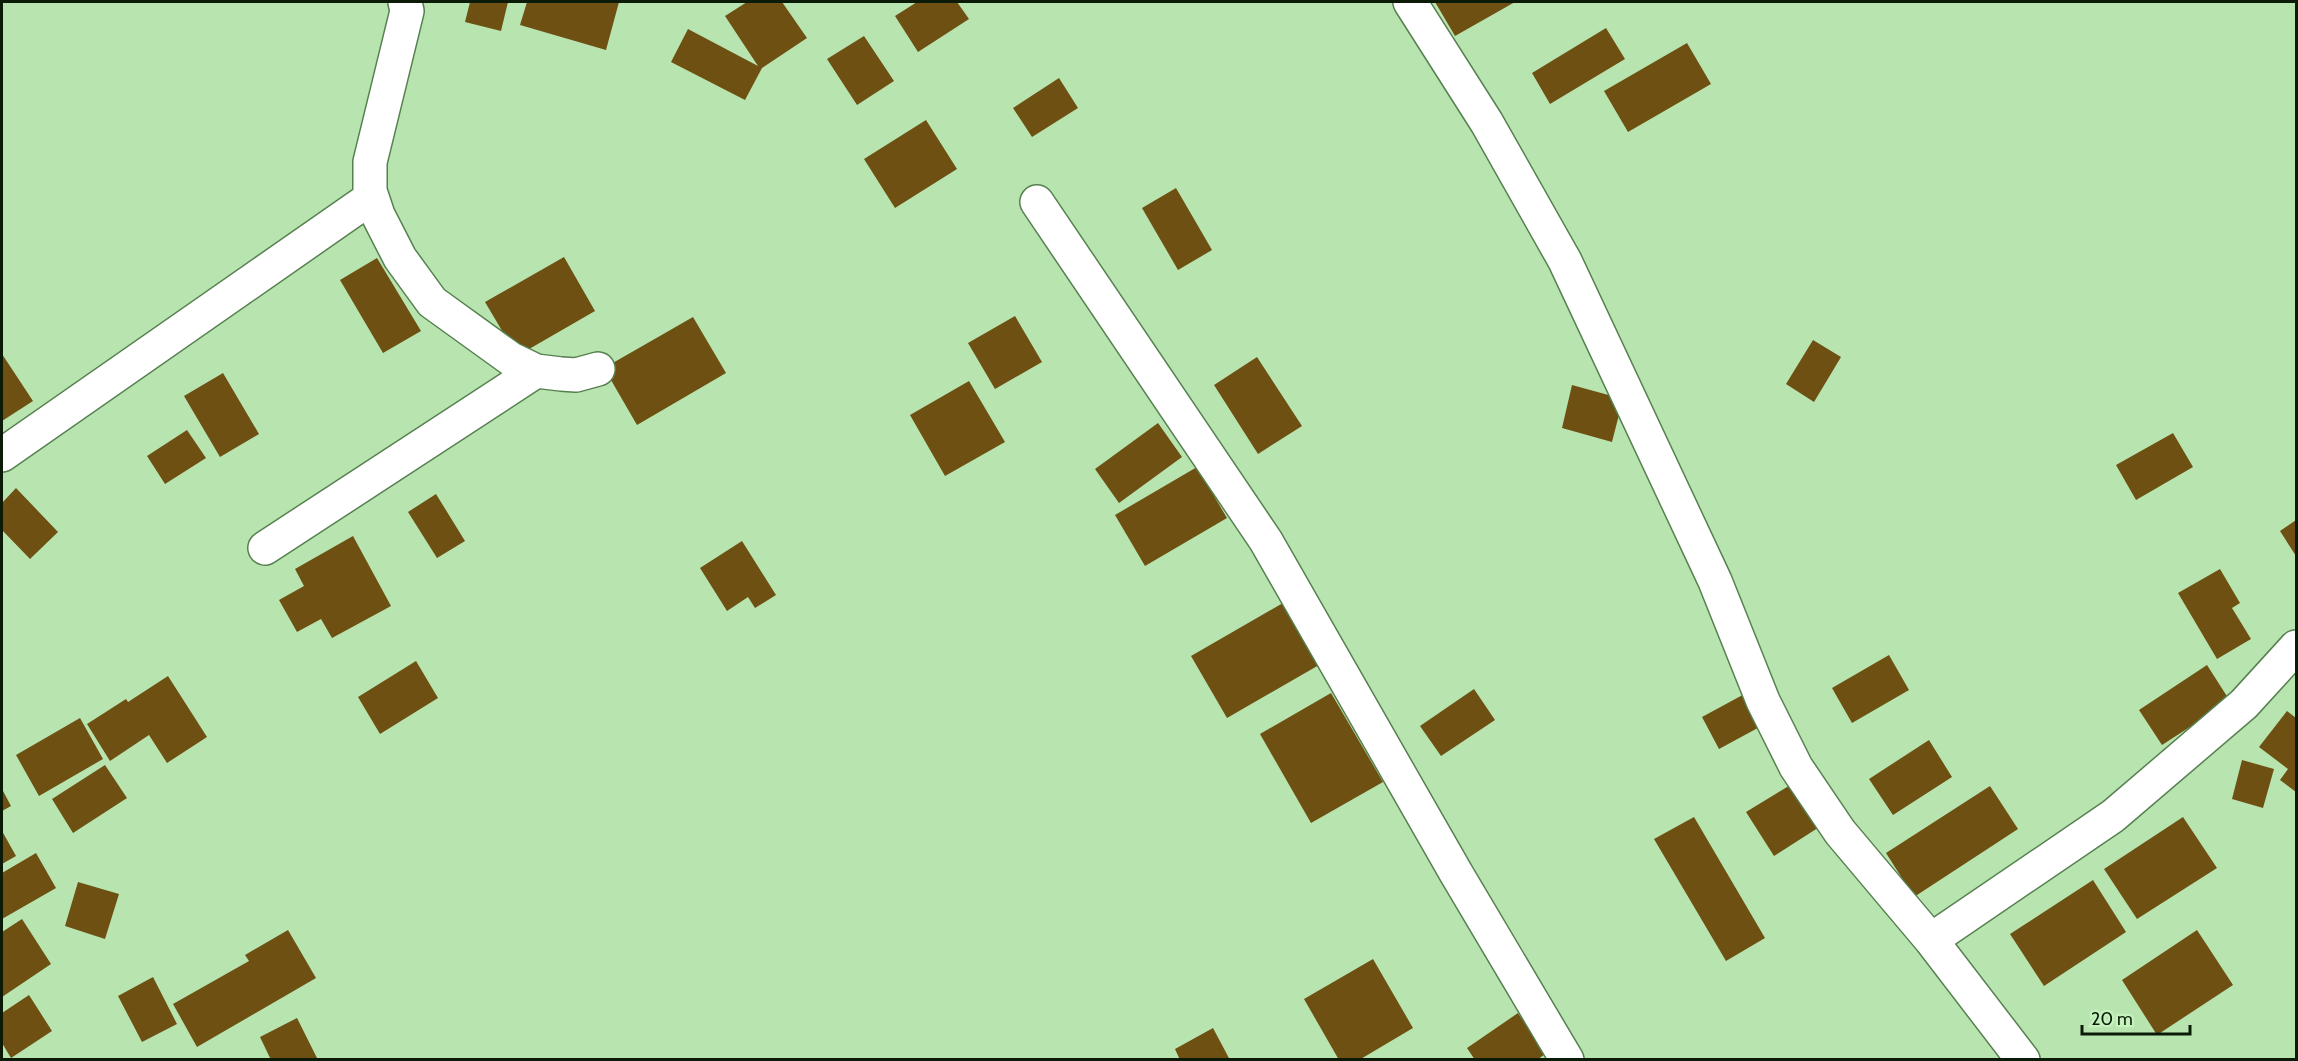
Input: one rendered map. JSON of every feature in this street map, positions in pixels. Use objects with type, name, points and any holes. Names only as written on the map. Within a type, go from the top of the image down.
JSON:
[{"type":"street","points":[[405,2],[407,11],[370,162],[372,198],[400,258],[432,302],[511,359],[536,371],[576,375],[598,369]]},
{"type":"street","points":[[1410,2],[1486,123],[1565,261],[1715,581],[1763,701],[1796,766],[1840,832],[1931,940],[2023,1059]]},
{"type":"street","points":[[2,455],[372,198]]},
{"type":"street","points":[[1037,202],[1266,541],[1456,873],[1567,1059]]},
{"type":"street","points":[[265,548],[536,371]]},
{"type":"street","points":[[1931,940],[2113,816],[2244,704],[2296,647]]},
{"type":"building","points":[[470,2],[508,2],[501,31],[465,22]]},
{"type":"building","points":[[527,2],[619,2],[606,50],[520,25]]},
{"type":"building","points":[[747,2],[782,2],[807,38],[762,68],[745,100],[671,62],[688,29],[758,66],[725,16]]},
{"type":"building","points":[[917,2],[957,2],[969,19],[918,52],[895,16]]},
{"type":"building","points":[[1435,2],[1515,2],[1455,36]]},
{"type":"building","points":[[1606,28],[1625,59],[1550,104],[1532,73]]},
{"type":"building","points":[[864,36],[894,81],[857,105],[827,59]]},
{"type":"building","points":[[1687,43],[1711,84],[1628,132],[1604,91]]},
{"type":"building","points":[[1059,78],[1078,108],[1032,137],[1013,108]]},
{"type":"building","points":[[926,120],[957,169],[895,208],[864,159]]},
{"type":"building","points":[[1176,188],[1212,250],[1178,270],[1142,208]]},
{"type":"building","points":[[564,257],[595,311],[517,356],[485,302]]},
{"type":"building","points":[[377,258],[421,331],[383,353],[340,280]]},
{"type":"building","points":[[1015,316],[1042,362],[995,389],[968,343]]},
{"type":"building","points":[[693,317],[726,373],[637,425],[604,368]]},
{"type":"building","points":[[1813,340],[1841,357],[1814,402],[1786,384]]},
{"type":"building","points":[[2,354],[33,401],[2,421]]},
{"type":"building","points":[[1257,357],[1302,426],[1258,454],[1214,385]]},
{"type":"building","points":[[223,373],[259,434],[220,457],[184,396]]},
{"type":"building","points":[[969,381],[1005,442],[945,476],[910,415]]},
{"type":"building","points":[[1572,385],[1623,399],[1612,442],[1562,428]]},
{"type":"building","points":[[1158,423],[1182,457],[1119,503],[1095,469]]},
{"type":"building","points":[[187,430],[206,458],[165,484],[147,456]]},
{"type":"building","points":[[2173,433],[2193,467],[2136,500],[2116,465]]},
{"type":"building","points":[[1197,467],[1227,518],[1145,566],[1115,515]]},
{"type":"building","points":[[16,488],[58,532],[30,559],[2,530],[2,503]]},
{"type":"building","points":[[436,494],[465,541],[437,558],[408,512]]},
{"type":"building","points":[[2296,520],[2296,556],[2280,531]]},
{"type":"building","points":[[353,536],[391,606],[332,638],[321,619],[297,632],[279,600],[304,586],[295,569]]},
{"type":"building","points":[[742,541],[776,595],[755,608],[748,597],[727,611],[700,568]]},
{"type":"building","points":[[2220,569],[2240,603],[2232,608],[2251,639],[2217,659],[2178,593]]},
{"type":"building","points":[[1283,603],[1319,665],[1227,718],[1191,656]]},
{"type":"building","points":[[1889,655],[1909,690],[1852,723],[1832,688]]},
{"type":"building","points":[[416,661],[438,698],[380,734],[358,697]]},
{"type":"building","points":[[2207,665],[2230,701],[2162,745],[2139,710]]},
{"type":"building","points":[[168,676],[207,737],[167,763],[149,735],[110,761],[87,724],[126,699],[128,702]]},
{"type":"building","points":[[1474,689],[1495,720],[1441,756],[1420,726]]},
{"type":"building","points":[[1750,691],[1767,723],[1719,749],[1702,717]]},
{"type":"building","points":[[1331,693],[1383,782],[1311,823],[1260,734]]},
{"type":"building","points":[[2287,711],[2296,718],[2296,792],[2280,780],[2288,769],[2259,747]]},
{"type":"building","points":[[80,718],[103,759],[39,796],[16,755]]},
{"type":"building","points":[[1929,740],[1952,777],[1893,815],[1869,779]]},
{"type":"building","points":[[2242,760],[2274,769],[2263,808],[2232,799]]},
{"type":"building","points":[[105,765],[127,798],[73,833],[52,799]]},
{"type":"building","points":[[1797,781],[1824,824],[1774,856],[1746,812]]},
{"type":"building","points":[[1990,786],[2018,829],[1914,897],[1886,853]]},
{"type":"building","points":[[2,789],[11,806],[2,811]]},
{"type":"building","points":[[1694,817],[1765,938],[1726,961],[1654,839]]},
{"type":"building","points":[[2183,817],[2217,868],[2137,919],[2104,869]]},
{"type":"building","points":[[2,831],[16,856],[2,864]]},
{"type":"building","points":[[36,853],[56,888],[2,919],[2,873]]},
{"type":"building","points":[[2093,880],[2126,932],[2044,986],[2010,934]]},
{"type":"building","points":[[78,882],[119,894],[105,939],[65,926]]},
{"type":"building","points":[[22,919],[51,964],[2,997],[2,932]]},
{"type":"building","points":[[288,930],[316,978],[197,1047],[173,1004],[249,961],[245,955]]},
{"type":"building","points":[[2197,930],[2233,985],[2157,1035],[2122,980]]},
{"type":"building","points":[[1373,959],[1413,1028],[1359,1060],[1339,1060],[1304,999]]},
{"type":"building","points":[[153,977],[177,1024],[142,1042],[118,996]]},
{"type":"building","points":[[29,995],[52,1031],[11,1058],[2,1043],[2,1013]]},
{"type":"building","points":[[1518,1013],[1545,1054],[1537,1060],[1475,1060],[1467,1048]]},
{"type":"building","points":[[297,1018],[318,1060],[271,1060],[260,1037]]},
{"type":"building","points":[[1213,1028],[1230,1060],[1180,1060],[1175,1049]]}]
